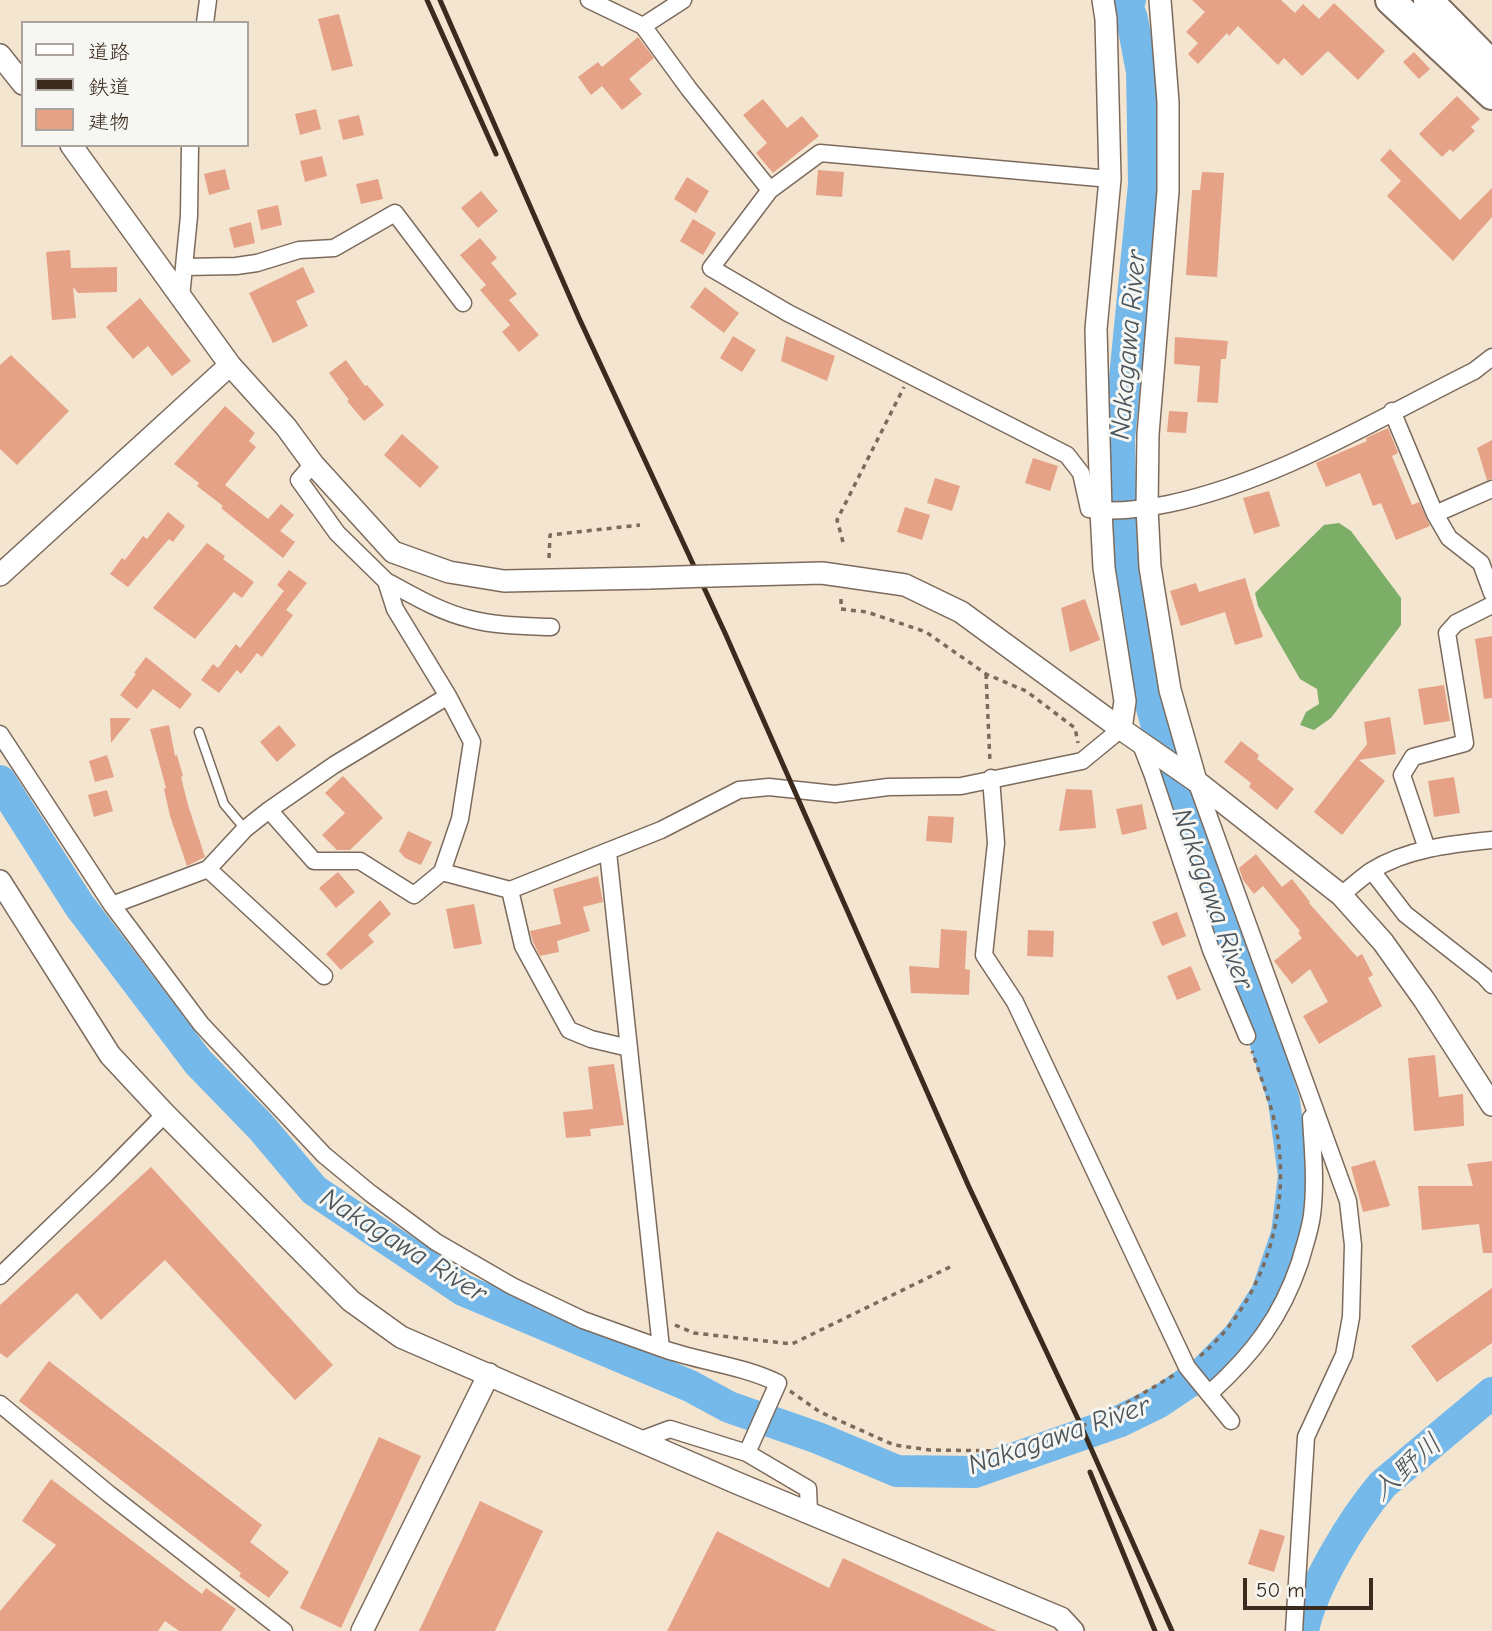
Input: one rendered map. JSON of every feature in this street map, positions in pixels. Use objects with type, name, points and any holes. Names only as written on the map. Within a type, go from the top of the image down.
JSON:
[{"type":"highway","points":[[1390,0],[1492,95]]},
{"type":"highway","points":[[1428,0],[1492,65]]},
{"type":"street","points":[[205,21],[208,0]]},
{"type":"street","points":[[589,0],[643,26],[689,89],[770,190]]},
{"type":"street","points":[[643,26],[683,0]]},
{"type":"street","points":[[442,872],[510,890],[661,830],[739,790],[769,787],[835,793],[888,786],[961,786],[1082,761],[1121,729],[1125,701],[1104,568],[1105,511],[1096,329],[1110,179],[1106,19],[1103,0]]},
{"type":"street","points":[[1160,0],[1168,102],[1168,191],[1144,508],[1150,567],[1170,690],[1196,781],[1348,1201],[1353,1245],[1351,1317],[1344,1355],[1306,1437],[1294,1631]]},
{"type":"street","points":[[0,55],[21,81]]},
{"type":"street","points":[[72,147],[230,365],[286,427],[313,464],[393,552],[449,572],[504,581],[822,573],[905,585],[961,612],[1196,781],[1341,895],[1383,942],[1425,1000],[1492,1105]]},
{"type":"street","points":[[181,297],[189,216],[190,147]]},
{"type":"street","points":[[1110,179],[820,152],[770,190],[711,268],[788,313],[1068,456],[1081,474],[1089,509],[1105,511],[1144,508],[1208,495],[1264,475],[1474,371],[1492,357]]},
{"type":"street","points":[[184,267],[236,266],[257,263],[299,250],[334,248],[395,214],[463,303]]},
{"type":"street","points":[[0,575],[230,365]]},
{"type":"street","points":[[1392,411],[1435,514],[1450,538],[1481,562],[1492,593]]},
{"type":"street","points":[[313,464],[299,480],[337,533],[386,581],[432,605],[469,619],[513,626],[551,627]]},
{"type":"street","points":[[1435,514],[1492,489]]},
{"type":"street","points":[[269,810],[314,861],[360,860],[414,895],[442,872],[460,819],[472,742],[449,696],[395,609],[386,581]]},
{"type":"street","points":[[1427,849],[1402,775],[1413,757],[1465,743],[1447,633],[1456,623],[1492,605]]},
{"type":"street","points":[[112,905],[208,869],[245,830],[269,810],[334,765],[449,696]]},
{"type":"street","points":[[0,734],[112,905],[201,1024],[324,1155],[370,1194],[436,1242],[512,1286],[583,1320],[679,1355],[756,1373],[778,1383],[749,1449]]},
{"type":"street","points":[[1140,742],[1211,950],[1247,1036]]},
{"type":"street","points":[[991,778],[996,843],[984,955],[1015,1002],[1189,1369],[1231,1421]]},
{"type":"street","points":[[1341,895],[1372,871],[1403,856],[1427,849],[1492,840]]},
{"type":"street","points":[[608,852],[661,1348]]},
{"type":"street","points":[[208,869],[324,976]]},
{"type":"street","points":[[1372,871],[1405,914],[1489,977]]},
{"type":"street","points":[[0,881],[110,1055],[351,1301],[401,1337],[638,1441],[1061,1618],[1073,1631]]},
{"type":"street","points":[[510,890],[523,946],[569,1030],[591,1039],[629,1048]]},
{"type":"street","points":[[0,1276],[165,1114]]},
{"type":"street","points":[[1208,1391],[1241,1364],[1259,1342],[1276,1319],[1291,1289],[1312,1218],[1314,1180],[1311,1118],[1316,1114]]},
{"type":"street","points":[[362,1631],[489,1374]]},
{"type":"street","points":[[0,1404],[129,1510],[284,1631]]},
{"type":"street","points":[[638,1441],[670,1429],[749,1449],[808,1489],[809,1513]]},
{"type":"lane","points":[[199,732],[224,804],[245,830]]},
{"type":"path","points":[[843,542],[836,520],[909,376]]},
{"type":"path","points":[[549,558],[550,535],[640,525]]},
{"type":"path","points":[[841,599],[841,609],[867,612],[926,632],[986,674],[1026,691],[1075,728],[1082,761]]},
{"type":"path","points":[[986,674],[991,778]]},
{"type":"path","points":[[778,1383],[820,1412],[894,1445],[930,1450],[1006,1451],[1056,1437],[1103,1417],[1189,1369],[1240,1311],[1266,1259],[1275,1229],[1281,1161],[1277,1131],[1247,1036]]},
{"type":"path","points":[[659,1323],[676,1325],[694,1333],[792,1344],[952,1266]]},
{"type":"green space","points":[[1339,523],[1351,531],[1401,598],[1401,625],[1331,718],[1314,730],[1300,725],[1306,712],[1319,704],[1317,689],[1300,679],[1258,606],[1255,593],[1324,525]]},
{"type":"building","points":[[1192,0],[1281,0],[1295,13],[1303,4],[1319,19],[1334,3],[1385,51],[1358,80],[1328,51],[1302,76],[1284,58],[1278,65],[1238,26],[1229,36],[1227,33],[1198,64],[1188,54],[1198,43],[1186,32],[1205,12]]},
{"type":"building","points":[[339,14],[353,66],[332,71],[318,19]]},
{"type":"building","points":[[638,37],[654,58],[629,79],[642,94],[622,110],[602,86],[591,95],[578,77],[598,62],[602,67]]},
{"type":"building","points":[[1414,52],[1430,69],[1419,79],[1403,62]]},
{"type":"building","points":[[1457,96],[1480,119],[1471,127],[1475,131],[1453,152],[1450,149],[1442,157],[1419,134]]},
{"type":"building","points":[[763,99],[787,128],[802,116],[819,136],[773,173],[756,153],[767,143],[743,115]]},
{"type":"building","points":[[316,109],[321,129],[300,135],[295,114]]},
{"type":"building","points":[[359,115],[364,135],[343,140],[338,120]]},
{"type":"building","points":[[1390,149],[1460,220],[1492,188],[1492,217],[1453,261],[1387,196],[1401,181],[1380,160]]},
{"type":"building","points":[[322,156],[327,176],[305,182],[300,161]]},
{"type":"building","points":[[225,169],[230,189],[209,195],[204,174]]},
{"type":"building","points":[[818,170],[844,172],[842,197],[816,195]]},
{"type":"building","points":[[1202,172],[1224,173],[1217,277],[1186,275],[1192,190],[1200,190]]},
{"type":"building","points":[[687,177],[709,191],[696,213],[674,199]]},
{"type":"building","points":[[378,179],[383,199],[361,204],[356,184]]},
{"type":"building","points":[[481,191],[498,211],[478,228],[461,208]]},
{"type":"building","points":[[278,205],[282,225],[261,230],[257,210]]},
{"type":"building","points":[[693,219],[716,233],[703,255],[680,241]]},
{"type":"building","points":[[251,222],[255,243],[234,248],[229,228]]},
{"type":"building","points":[[480,238],[497,258],[491,263],[517,294],[509,300],[539,335],[519,352],[502,332],[510,325],[480,290],[486,285],[460,255]]},
{"type":"building","points":[[70,250],[71,268],[117,267],[117,292],[78,293],[73,287],[76,318],[52,320],[46,252]]},
{"type":"building","points":[[303,267],[315,292],[296,301],[308,326],[273,343],[249,293]]},
{"type":"building","points":[[705,287],[739,313],[724,333],[690,307]]},
{"type":"building","points":[[140,298],[191,361],[172,376],[148,346],[133,359],[106,327]]},
{"type":"building","points":[[733,336],[756,350],[742,372],[720,358]]},
{"type":"building","points":[[786,336],[835,356],[827,381],[781,361]]},
{"type":"building","points":[[1175,337],[1228,341],[1226,359],[1221,359],[1218,403],[1197,402],[1200,366],[1174,364]]},
{"type":"building","points":[[11,355],[69,411],[17,465],[0,449],[0,365]]},
{"type":"building","points":[[346,360],[365,386],[367,385],[384,405],[364,421],[329,373]]},
{"type":"building","points":[[225,406],[255,433],[249,441],[256,447],[225,485],[268,519],[281,504],[294,515],[280,531],[295,542],[283,558],[221,508],[223,506],[197,486],[199,483],[174,464]]},
{"type":"building","points":[[1169,411],[1188,412],[1186,433],[1167,432]]},
{"type":"building","points":[[1388,428],[1398,453],[1392,456],[1412,505],[1419,502],[1430,526],[1396,540],[1381,503],[1373,506],[1360,473],[1326,487],[1316,463],[1367,441],[1366,438]]},
{"type":"building","points":[[402,434],[439,467],[420,488],[384,455]]},
{"type":"building","points":[[1492,440],[1492,479],[1487,480],[1477,448]]},
{"type":"building","points":[[1033,458],[1058,466],[1050,491],[1025,483]]},
{"type":"building","points":[[935,478],[960,486],[952,511],[927,503]]},
{"type":"building","points":[[1269,491],[1280,526],[1254,534],[1243,498]]},
{"type":"building","points":[[905,507],[930,515],[922,540],[897,532]]},
{"type":"building","points":[[168,512],[185,526],[173,542],[169,539],[128,587],[110,574],[122,558],[125,560],[143,536],[147,539]]},
{"type":"building","points":[[207,543],[254,582],[242,598],[234,592],[195,639],[153,608]]},
{"type":"building","points":[[289,570],[307,583],[286,610],[293,615],[262,657],[257,653],[241,674],[237,670],[219,693],[201,680],[213,664],[218,668],[236,644],[240,648],[284,591],[277,585]]},
{"type":"building","points":[[1245,578],[1263,637],[1235,645],[1225,612],[1181,626],[1170,591],[1196,583],[1199,592]]},
{"type":"building","points":[[1085,599],[1100,640],[1070,652],[1061,608]]},
{"type":"building","points":[[1492,636],[1492,698],[1484,699],[1475,639]]},
{"type":"building","points":[[146,657],[192,694],[180,709],[153,689],[137,709],[120,695]]},
{"type":"building","points":[[1444,685],[1450,721],[1424,725],[1418,689]]},
{"type":"building","points":[[1390,717],[1396,754],[1359,760],[1385,781],[1342,835],[1314,812],[1367,744],[1364,722]]},
{"type":"building","points":[[110,718],[131,718],[111,743]]},
{"type":"building","points":[[169,725],[188,805],[205,857],[187,866],[170,816],[164,789],[166,788],[150,729]]},
{"type":"building","points":[[279,725],[296,745],[277,762],[260,742]]},
{"type":"building","points":[[1241,741],[1259,755],[1257,759],[1294,789],[1277,810],[1249,787],[1251,783],[1224,762]]},
{"type":"building","points":[[107,755],[114,777],[95,782],[89,761]]},
{"type":"building","points":[[343,776],[383,818],[350,850],[337,850],[322,835],[345,813],[325,793]]},
{"type":"building","points":[[1454,777],[1460,813],[1434,817],[1428,781]]},
{"type":"building","points":[[1066,789],[1092,790],[1096,828],[1059,831]]},
{"type":"building","points":[[107,790],[113,811],[94,817],[88,795]]},
{"type":"building","points":[[1142,804],[1147,829],[1122,835],[1116,809]]},
{"type":"building","points":[[928,816],[954,817],[952,843],[926,841]]},
{"type":"building","points":[[408,831],[432,842],[421,865],[405,858],[399,851]]},
{"type":"building","points":[[1256,854],[1282,887],[1292,879],[1309,903],[1357,957],[1362,954],[1373,975],[1368,978],[1382,1006],[1319,1044],[1303,1016],[1328,1002],[1310,969],[1292,984],[1274,961],[1302,938],[1298,933],[1300,931],[1263,886],[1254,894],[1243,880],[1239,868]]},
{"type":"building","points":[[338,872],[355,892],[336,908],[319,888]]},
{"type":"building","points":[[598,876],[603,902],[583,907],[590,931],[557,941],[559,952],[540,956],[530,931],[561,924],[553,889]]},
{"type":"building","points":[[380,900],[391,914],[368,935],[374,942],[341,970],[326,954]]},
{"type":"building","points":[[474,904],[482,944],[454,949],[446,909]]},
{"type":"building","points":[[1177,912],[1186,936],[1162,946],[1152,922]]},
{"type":"building","points":[[941,929],[967,931],[965,969],[970,970],[969,995],[911,993],[909,966],[939,968]]},
{"type":"building","points":[[1028,930],[1054,931],[1053,957],[1027,956]]},
{"type":"building","points":[[1191,966],[1201,990],[1177,1000],[1167,976]]},
{"type":"building","points":[[1435,1055],[1439,1097],[1463,1094],[1464,1126],[1414,1131],[1408,1058]]},
{"type":"building","points":[[614,1064],[624,1125],[590,1129],[591,1136],[566,1138],[563,1112],[593,1109],[588,1067]]},
{"type":"building","points":[[1375,1160],[1390,1206],[1363,1212],[1351,1167]]},
{"type":"building","points":[[1492,1161],[1492,1253],[1483,1253],[1479,1224],[1422,1230],[1418,1186],[1473,1186],[1467,1164]]},
{"type":"building","points":[[151,1167],[333,1365],[295,1400],[165,1260],[101,1320],[77,1293],[7,1358],[0,1353],[0,1305]]},
{"type":"building","points":[[1492,1288],[1492,1343],[1437,1382],[1411,1346]]},
{"type":"building","points":[[49,1361],[262,1525],[250,1542],[289,1572],[269,1598],[239,1576],[241,1573],[19,1401]]},
{"type":"building","points":[[379,1437],[421,1456],[341,1628],[300,1608]]},
{"type":"building","points":[[51,1479],[202,1594],[206,1588],[236,1609],[221,1631],[179,1631],[165,1621],[158,1631],[0,1631],[0,1611],[56,1545],[22,1521]]},
{"type":"building","points":[[480,1501],[543,1531],[495,1631],[419,1631]]},
{"type":"building","points":[[1260,1529],[1285,1536],[1274,1572],[1248,1564]]},
{"type":"building","points":[[717,1531],[829,1588],[843,1558],[997,1631],[667,1631]]},
{"type":"waterway","name":"Nakagawa River","points":[[0,781],[79,905],[198,1062],[261,1127],[314,1190],[463,1290],[690,1386],[729,1407],[818,1438],[897,1471],[975,1472],[1118,1422],[1159,1402],[1205,1371],[1239,1336],[1267,1293],[1287,1234],[1294,1176],[1284,1101],[1255,1009],[1178,804],[1135,645],[1121,547],[1119,439],[1144,184],[1142,72],[1127,5],[1130,0]]},
{"type":"waterway","name":"入野川","points":[[1303,1631],[1324,1574],[1347,1534],[1383,1484],[1492,1393]]},
{"type":"railway","points":[[427,0],[496,154]]},
{"type":"railway","points":[[440,0],[579,318],[725,633],[969,1187],[1078,1419],[1172,1631]]},
{"type":"railway","points":[[1090,1472],[1155,1631]]}]
